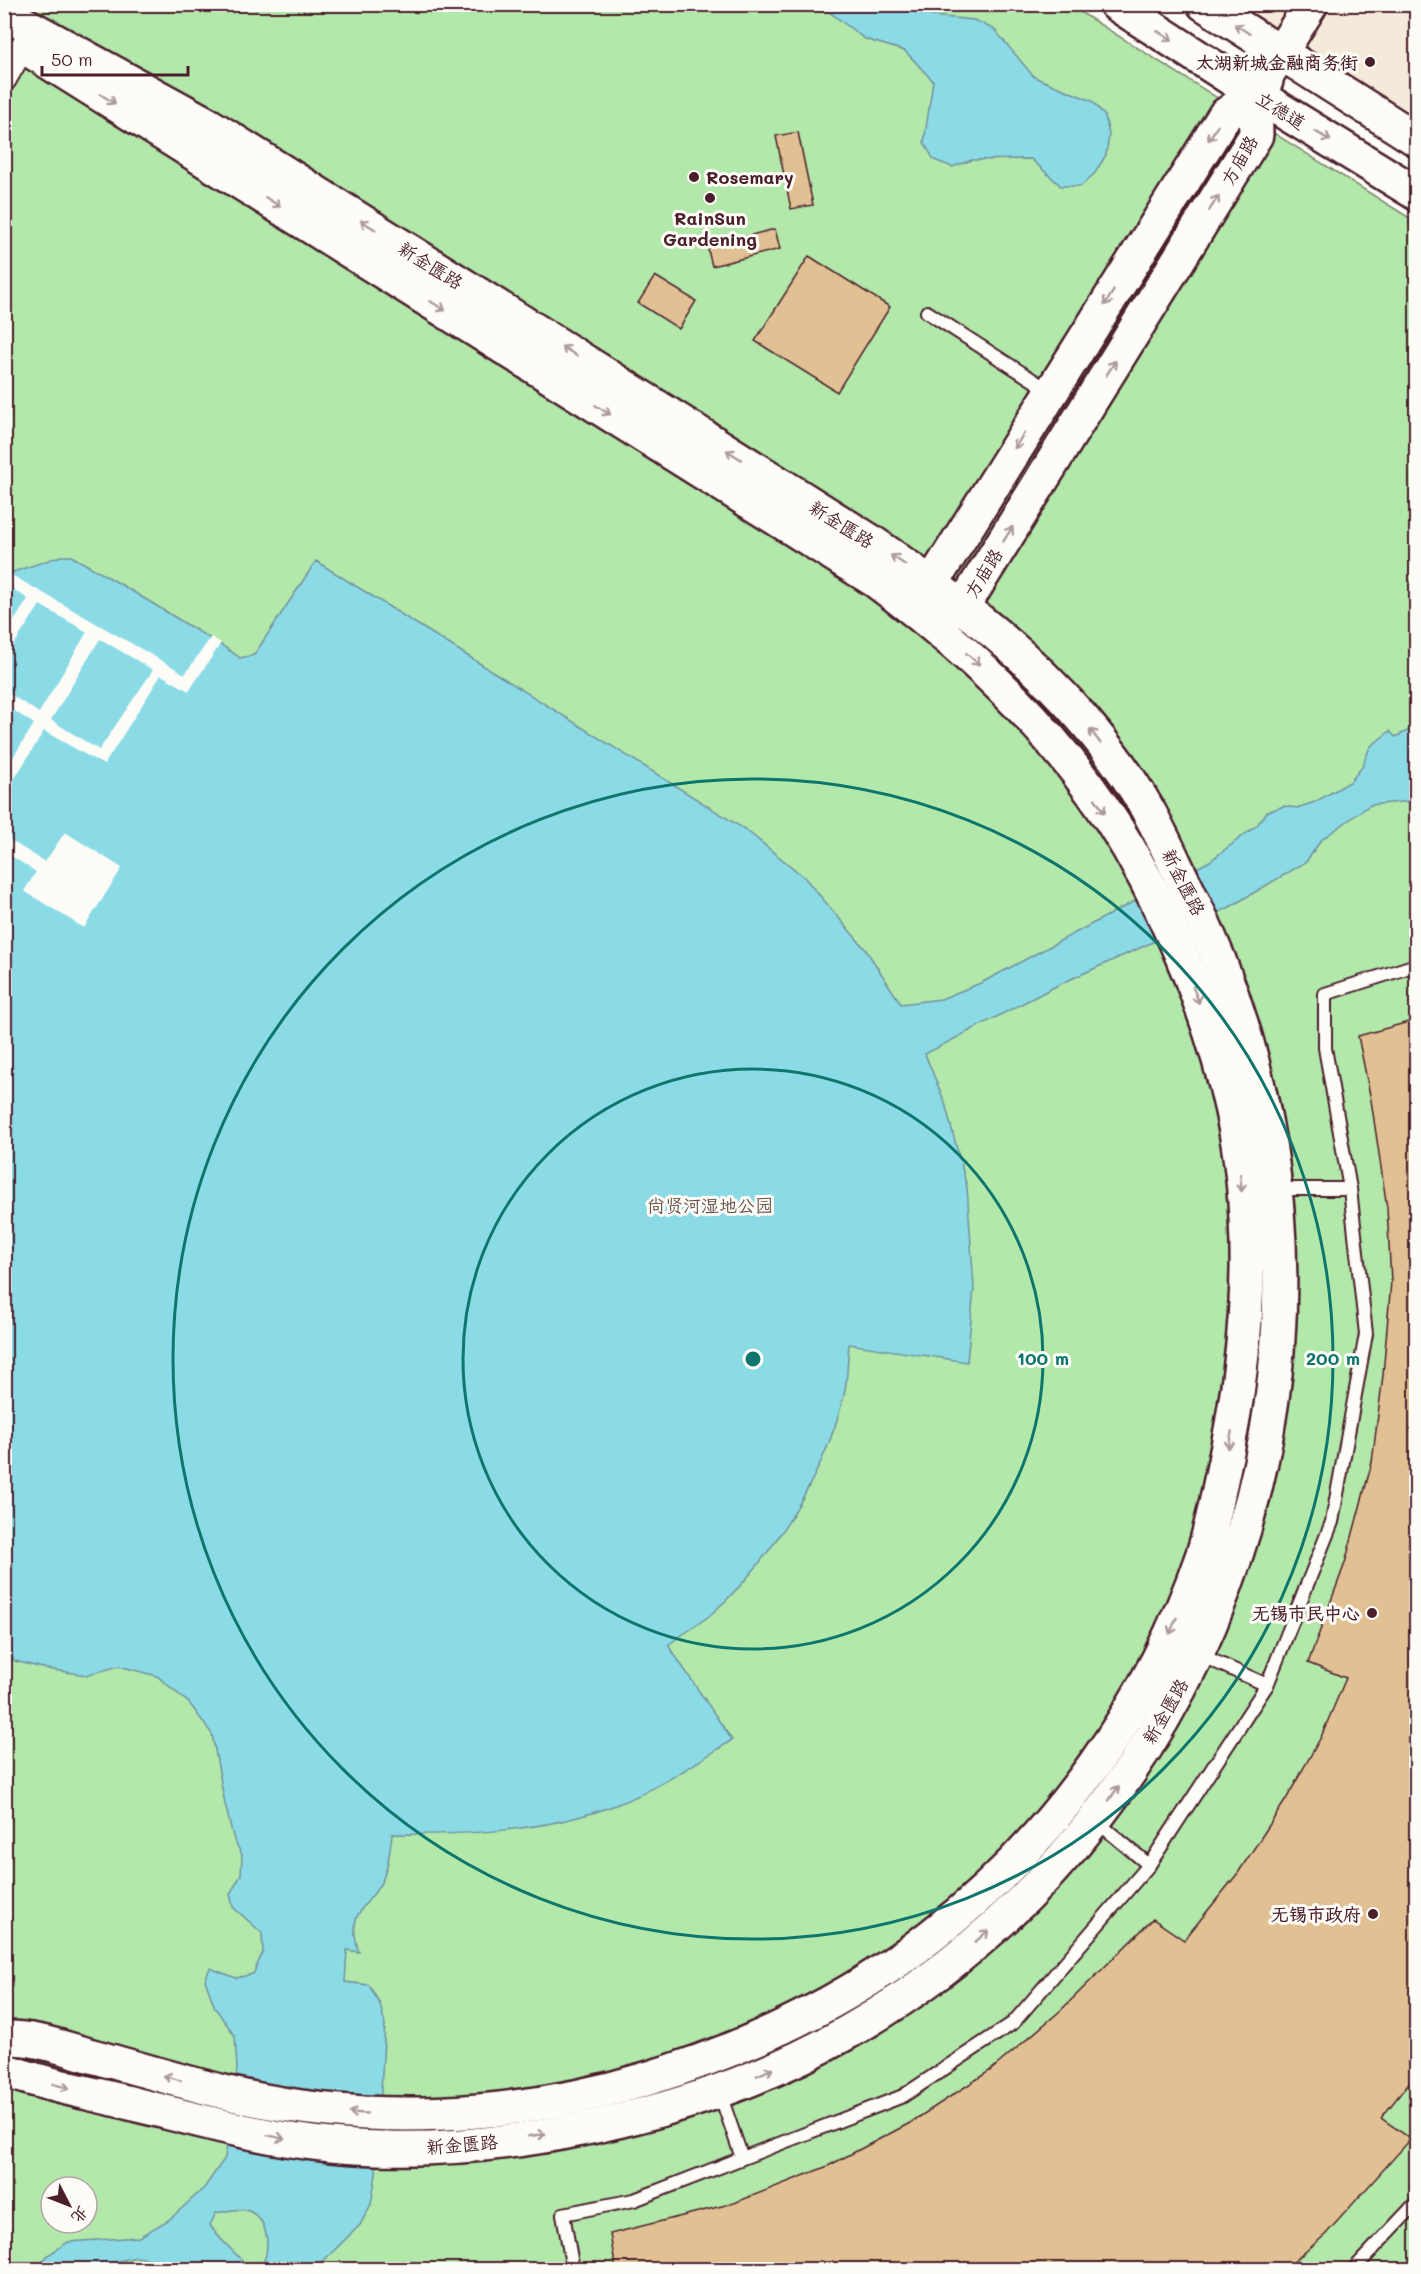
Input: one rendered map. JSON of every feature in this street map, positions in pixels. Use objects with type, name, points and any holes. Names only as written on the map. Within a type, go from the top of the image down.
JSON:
[{"type":"street","name":"立德道","points":[[1116,4],[1255,94],[1416,193]]},
{"type":"street","points":[[1204,4],[1416,139]]},
{"type":"street","name":"方庙路","points":[[1283,55],[1311,4]]},
{"type":"street","name":"方庙路","points":[[1255,94],[1256,135],[964,605],[929,620],[932,583],[1050,391],[1225,115],[1255,94],[1318,4]]},
{"type":"street","name":"新金匮路","points":[[4,13],[207,124],[867,539],[964,605],[1043,675],[1084,721],[1144,802],[1204,924],[1229,984],[1247,1039],[1266,1114],[1277,1189],[1280,1229],[1254,1394],[1253,1503],[1234,1564],[1196,1653],[1158,1726],[1095,1820],[1003,1918],[937,1951],[894,1981],[700,2062],[640,2081],[502,2108],[417,2113],[338,2112],[285,2105],[228,2093],[40,2041],[4,2038]]},
{"type":"street","points":[[4,79],[14,40]]},
{"type":"street","name":"新金匮路","points":[[14,40],[876,580],[929,620],[1012,697],[1066,757],[1128,848],[1175,940],[1199,1002],[1232,1108],[1259,1351]]},
{"type":"street","name":"新金匮路","points":[[937,1951],[1049,1822],[1123,1722],[1165,1645],[1203,1554],[1254,1394]]},
{"type":"street","name":"新金匮路","points":[[4,2070],[219,2125],[305,2142],[416,2148],[479,2144],[554,2133],[629,2117],[718,2091],[846,2034],[894,1981]]},
{"type":"lane","points":[[927,312],[1050,391]]},
{"type":"lane","points":[[573,2270],[563,2214],[634,2200],[903,2096],[1013,2023],[1149,1865],[1268,1685],[1332,1522],[1366,1334],[1350,1189],[1325,1048],[1325,994],[1416,965]]},
{"type":"lane","points":[[1277,1189],[1350,1189]]},
{"type":"lane","points":[[1196,1653],[1268,1685]]},
{"type":"lane","points":[[1095,1820],[1149,1865]]},
{"type":"lane","points":[[718,2091],[742,2158]]},
{"type":"lane","points":[[1353,2270],[1416,2203]]},
{"type":"shaded area","name":"太湖新城金融商务街","points":[[1230,5],[1416,5],[1416,119]]},
{"type":"green space","name":"尚贤河湿地公园","points":[[5,5],[1069,5],[1416,222],[1416,2269],[5,2270]]},
{"type":"water","points":[[820,5],[919,5],[932,16],[974,20],[994,29],[1034,77],[1092,101],[1105,116],[1109,135],[1106,155],[1095,173],[1081,186],[1061,186],[1031,159],[972,160],[952,167],[934,160],[924,142],[933,81],[905,51],[865,39]]},
{"type":"water","points":[[61,556],[71,556],[240,658],[254,655],[316,561],[746,830],[804,877],[866,950],[901,1004],[941,999],[983,982],[1210,861],[1257,825],[1267,812],[1284,806],[1297,808],[1315,802],[1350,782],[1362,767],[1370,747],[1390,731],[1395,737],[1416,727],[1416,797],[1412,801],[1370,805],[1321,840],[1306,862],[1228,908],[1058,985],[925,1054],[945,1103],[967,1187],[974,1288],[967,1362],[849,1344],[845,1392],[834,1428],[808,1488],[791,1517],[753,1571],[731,1595],[709,1616],[668,1645],[732,1740],[644,1793],[586,1815],[532,1827],[504,1830],[448,1834],[392,1834],[384,1876],[379,1887],[357,1917],[355,1937],[359,1952],[347,1950],[345,1982],[369,1985],[380,2004],[385,2024],[376,2174],[371,2204],[360,2225],[315,2269],[260,2269],[266,2254],[265,2229],[256,2216],[241,2209],[216,2213],[210,2225],[250,2269],[185,2269],[161,2260],[136,2257],[84,2269],[37,2269],[48,2255],[68,2242],[139,2237],[170,2219],[204,2188],[225,2158],[237,2069],[235,2036],[215,2008],[205,1980],[210,1968],[236,1978],[253,1974],[263,1952],[262,1933],[233,1907],[230,1894],[241,1875],[242,1855],[234,1840],[225,1804],[212,1734],[190,1704],[157,1676],[119,1666],[86,1675],[47,1669],[15,1661],[5,1649],[4,575]]},
{"type":"pier","points":[[8,573],[185,674],[211,637],[221,643],[189,691],[161,675],[104,765],[44,731],[5,794],[5,770],[34,724],[5,705],[5,691],[39,713],[87,632],[40,605],[11,649],[5,645],[5,631],[7,632],[28,599],[5,584],[5,575]],"holes":[[[100,639],[153,670],[99,750],[51,720]]]},
{"type":"pier","points":[[65,832],[122,868],[84,928],[24,891],[36,872],[5,852],[5,837],[45,862]]},
{"type":"building","points":[[798,132],[813,205],[791,209],[776,136]]},
{"type":"building","points":[[775,229],[780,249],[712,266],[707,246]]},
{"type":"building","points":[[809,256],[890,307],[837,392],[755,341]]},
{"type":"building","points":[[655,276],[696,301],[679,329],[638,303]]},
{"type":"building","name":"无锡市民中心","points":[[1416,1020],[1416,2074],[1381,2118],[1411,2139],[1325,2235],[1284,2270],[616,2270],[610,2234],[734,2203],[828,2166],[910,2123],[991,2070],[1060,2011],[1153,1919],[1184,1940],[1238,1873],[1285,1801],[1321,1737],[1346,1678],[1308,1663],[1345,1563],[1372,1462],[1383,1375],[1391,1281],[1387,1208],[1371,1100],[1358,1036]]},
{"type":"place","name":"太湖新城金融商务街","points":[[1370,62]]},
{"type":"place","name":"Rosemary","points":[[694,177]]},
{"type":"place","name":"RainSun Gardening","points":[[710,198]]},
{"type":"place","name":"无锡市民中心","points":[[1372,1613]]},
{"type":"place","name":"无锡市政府","points":[[1373,1914]]}]
